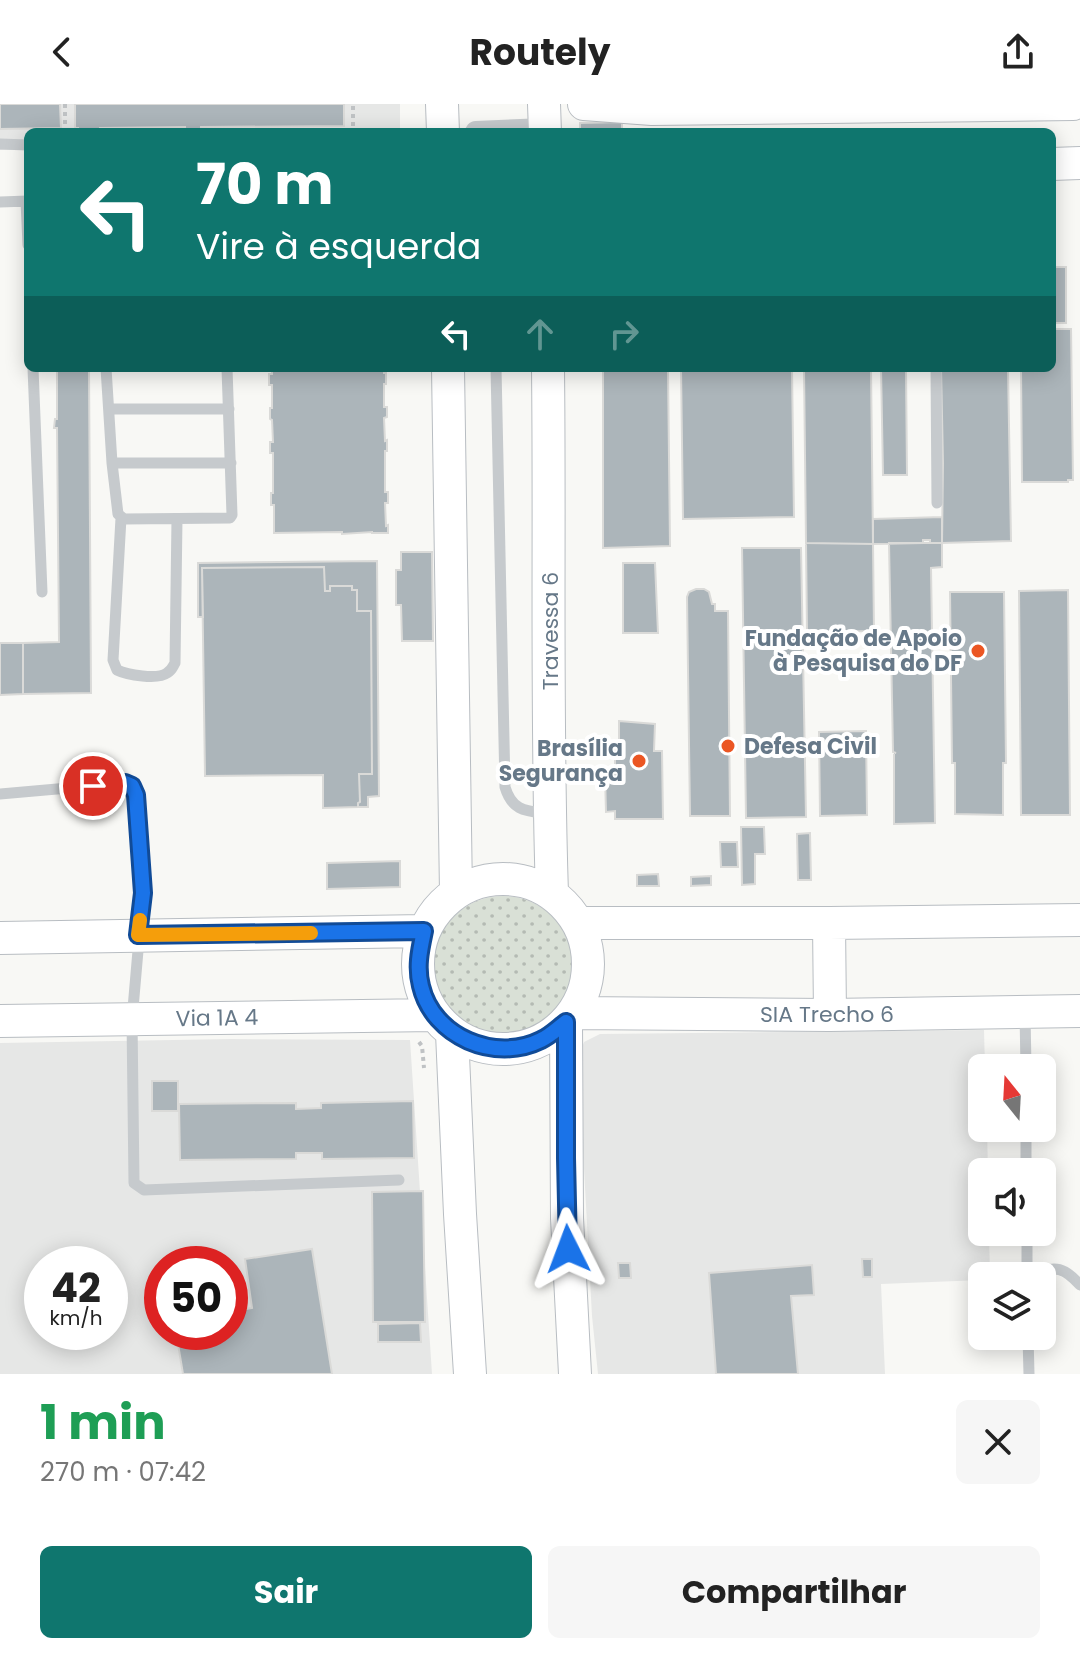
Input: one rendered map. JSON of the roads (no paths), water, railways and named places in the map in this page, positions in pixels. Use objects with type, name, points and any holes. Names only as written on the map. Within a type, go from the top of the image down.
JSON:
[{"type":"main road","points":[[584,104],[646,121],[980,105],[1073,104]]},
{"type":"main road","points":[[1056,164],[1080,163]]},
{"type":"main road","points":[[448,372],[456,893]]},
{"type":"main road","name":"Travessa 6","points":[[548,372],[549,814],[552,893]]},
{"type":"main road","points":[[443,1024],[480,1047],[511,1049],[541,1040],[570,1017],[584,992],[589,969],[587,946],[579,923],[567,907],[552,893],[529,882],[504,878],[479,882],[456,893],[437,909],[424,931],[417,959],[421,988],[443,1024],[470,1374]]},
{"type":"main road","points":[[579,923],[1080,920]]},
{"type":"main road","points":[[829,923],[830,1015]]},
{"type":"main road","points":[[0,938],[424,931]]},
{"type":"main road","name":"SIA Trecho 6","points":[[570,1017],[1080,1011]]},
{"type":"main road","points":[[570,1017],[567,1218],[575,1374]]},
{"type":"main road","name":"Via 1A 4","points":[[0,1021],[443,1024]]},
{"type":"street","points":[[504,128],[545,122]]},
{"type":"lane","points":[[0,144],[24,145]]},
{"type":"lane","points":[[0,202],[24,201]]},
{"type":"lane","points":[[33,372],[42,592]]},
{"type":"lane","points":[[106,372],[112,463],[121,518],[113,660],[117,670],[126,675],[164,676],[175,663],[177,519]]},
{"type":"lane","points":[[121,518],[230,518],[227,372]]},
{"type":"lane","points":[[496,372],[505,787],[515,806],[549,814]]},
{"type":"lane","points":[[936,372],[937,503]]},
{"type":"lane","points":[[109,409],[229,409]]},
{"type":"lane","points":[[112,463],[231,463]]},
{"type":"lane","points":[[0,794],[125,783],[132,786],[136,795],[143,893],[132,1020],[134,1183],[144,1190],[399,1180]]},
{"type":"lane","points":[[1025,1012],[1026,1054]]},
{"type":"lane","points":[[1056,1269],[1070,1274],[1080,1285]]},
{"type":"lane","points":[[1028,1350],[1029,1374]]},
{"type":"place","name":"Fundação de Apoio à Pesquisa do DF","points":[[978,651]]},
{"type":"place","name":"Defesa Civil","points":[[728,746]]},
{"type":"place","name":"Brasília Segurança","points":[[639,761]]}]
